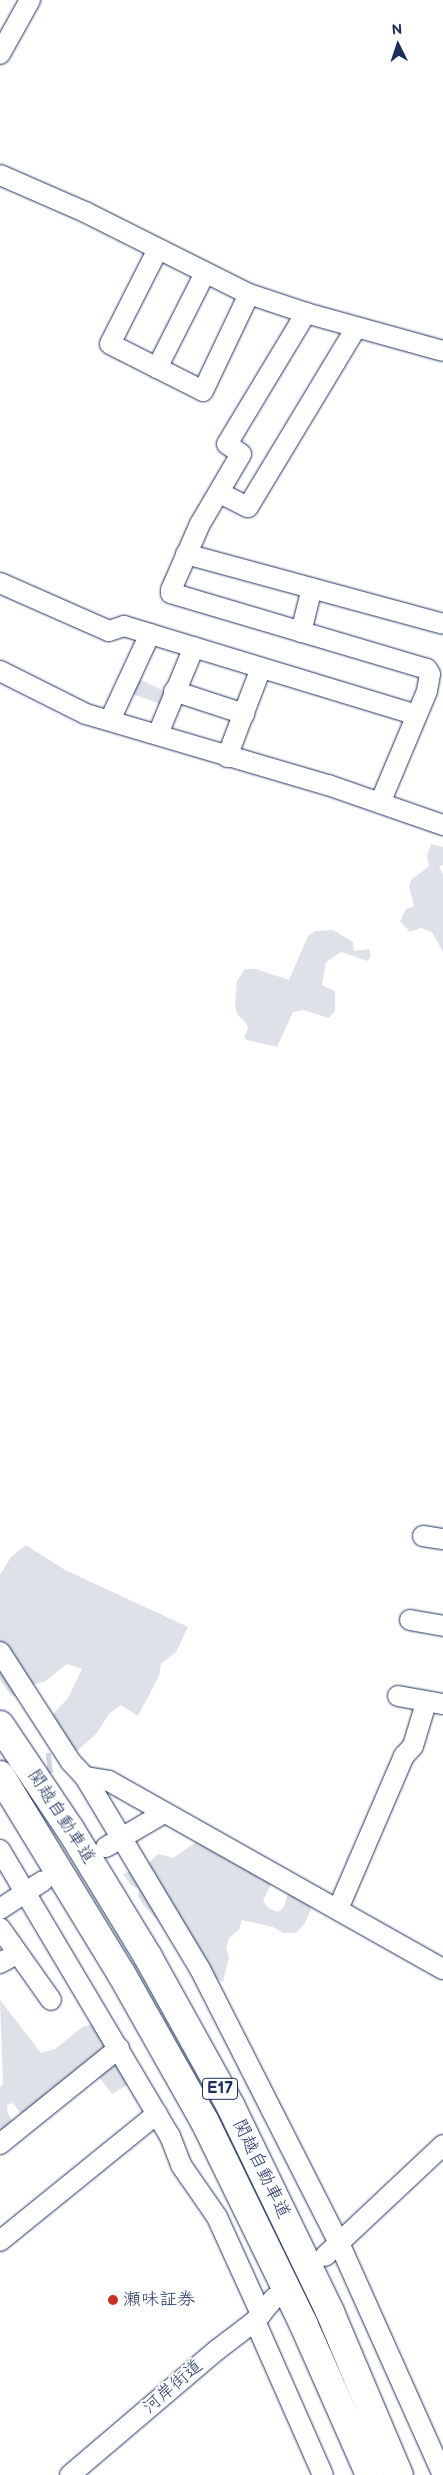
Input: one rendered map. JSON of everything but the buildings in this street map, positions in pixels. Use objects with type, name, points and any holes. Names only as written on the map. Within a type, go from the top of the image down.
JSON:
[{"type":"highway","name":"関越自動車道","points":[[0,1725],[70,1829],[148,1957],[230,2107],[330,2312],[399,2475]]},
{"type":"highway","name":"関越自動車道","points":[[0,1775],[122,1973],[204,2122],[303,2323],[370,2475]]},
{"type":"street","points":[[0,54],[30,0]]},
{"type":"street","points":[[0,175],[249,294],[356,328],[443,351]]},
{"type":"street","points":[[158,249],[110,344],[203,391],[249,294]]},
{"type":"street","points":[[157,368],[205,273]]},
{"type":"street","points":[[306,313],[227,444],[241,454],[220,493],[200,524],[171,593],[427,669],[435,694],[417,715],[380,804]]},
{"type":"street","points":[[220,493],[248,507],[356,328]]},
{"type":"street","points":[[186,554],[443,624]]},
{"type":"street","points":[[0,583],[109,631],[124,626],[417,715]]},
{"type":"street","points":[[301,632],[312,588]]},
{"type":"street","points":[[110,720],[150,634]]},
{"type":"street","points":[[158,734],[174,691],[194,647]]},
{"type":"street","points":[[228,757],[261,668]]},
{"type":"street","points":[[0,671],[86,714],[328,785],[443,825]]},
{"type":"street","points":[[174,691],[244,714]]},
{"type":"street","points":[[423,1536],[443,1539]]},
{"type":"street","points":[[410,1620],[443,1626]]},
{"type":"street","points":[[0,1652],[61,1762],[85,1777],[109,1782],[162,1814],[338,1909],[443,1969]]},
{"type":"street","points":[[338,1909],[404,1756],[413,1746],[434,1704],[398,1696]]},
{"type":"street","points":[[85,1777],[113,1842],[200,1969],[332,2250],[442,2475]]},
{"type":"street","points":[[113,1842],[162,1814]]},
{"type":"street","points":[[0,1850],[36,1886],[118,2048],[170,2136],[181,2165],[217,2217],[323,2475]]},
{"type":"street","points":[[0,1909],[36,1886]]},
{"type":"street","points":[[0,1928],[8,1959],[50,2000]]},
{"type":"street","points":[[0,2144],[118,2048]]},
{"type":"street","points":[[0,2241],[157,2114]]},
{"type":"street","points":[[332,2250],[443,2145]]},
{"type":"street","name":"河岸街道","points":[[70,2475],[217,2350],[258,2318],[274,2298]]},
{"type":"shaded area","points":[[135,677],[168,693],[164,705],[126,692]]},
{"type":"shaded area","points":[[431,844],[443,847],[443,865],[439,866],[443,875],[443,952],[432,932],[421,928],[410,932],[400,921],[406,909],[414,906],[409,886],[411,880],[429,866],[427,856]]},
{"type":"shaded area","points":[[333,930],[353,942],[354,951],[369,949],[371,956],[368,961],[341,952],[326,962],[322,985],[335,991],[335,1011],[329,1018],[303,1010],[293,1012],[277,1047],[244,1038],[248,1028],[246,1023],[237,1014],[235,1005],[237,981],[245,969],[256,969],[289,980],[308,936],[315,931]]},
{"type":"shaded area","points":[[26,1545],[65,1570],[188,1627],[176,1652],[161,1664],[159,1676],[138,1716],[121,1705],[109,1714],[96,1734],[78,1750],[60,1756],[48,1736],[54,1713],[68,1698],[82,1669],[67,1664],[44,1682],[34,1684],[22,1697],[12,1696],[0,1680],[0,1575],[11,1557]]},
{"type":"shaded area","points":[[199,1840],[273,1880],[263,1901],[268,1908],[278,1912],[284,1907],[288,1893],[293,1888],[314,1902],[305,1923],[296,1933],[283,1933],[273,1927],[242,1920],[239,1930],[229,1938],[226,1947],[229,1957],[223,1982],[215,1978],[144,1906],[138,1896],[139,1889],[131,1885],[123,1874],[148,1864],[158,1854],[173,1858]]},
{"type":"shaded area","points":[[0,2000],[41,2053],[55,2049],[84,2026],[94,2025],[112,2046],[22,2115],[13,2103],[7,2105],[8,2114],[15,2124],[0,2137],[0,2087],[3,2084]]},
{"type":"shaded area","points":[[119,2054],[132,2082],[112,2094],[95,2072]]},
{"type":"tunnel","points":[[17,1767],[52,1763]]},
{"type":"place","name":"瀬味証券","points":[[113,2300]]}]
